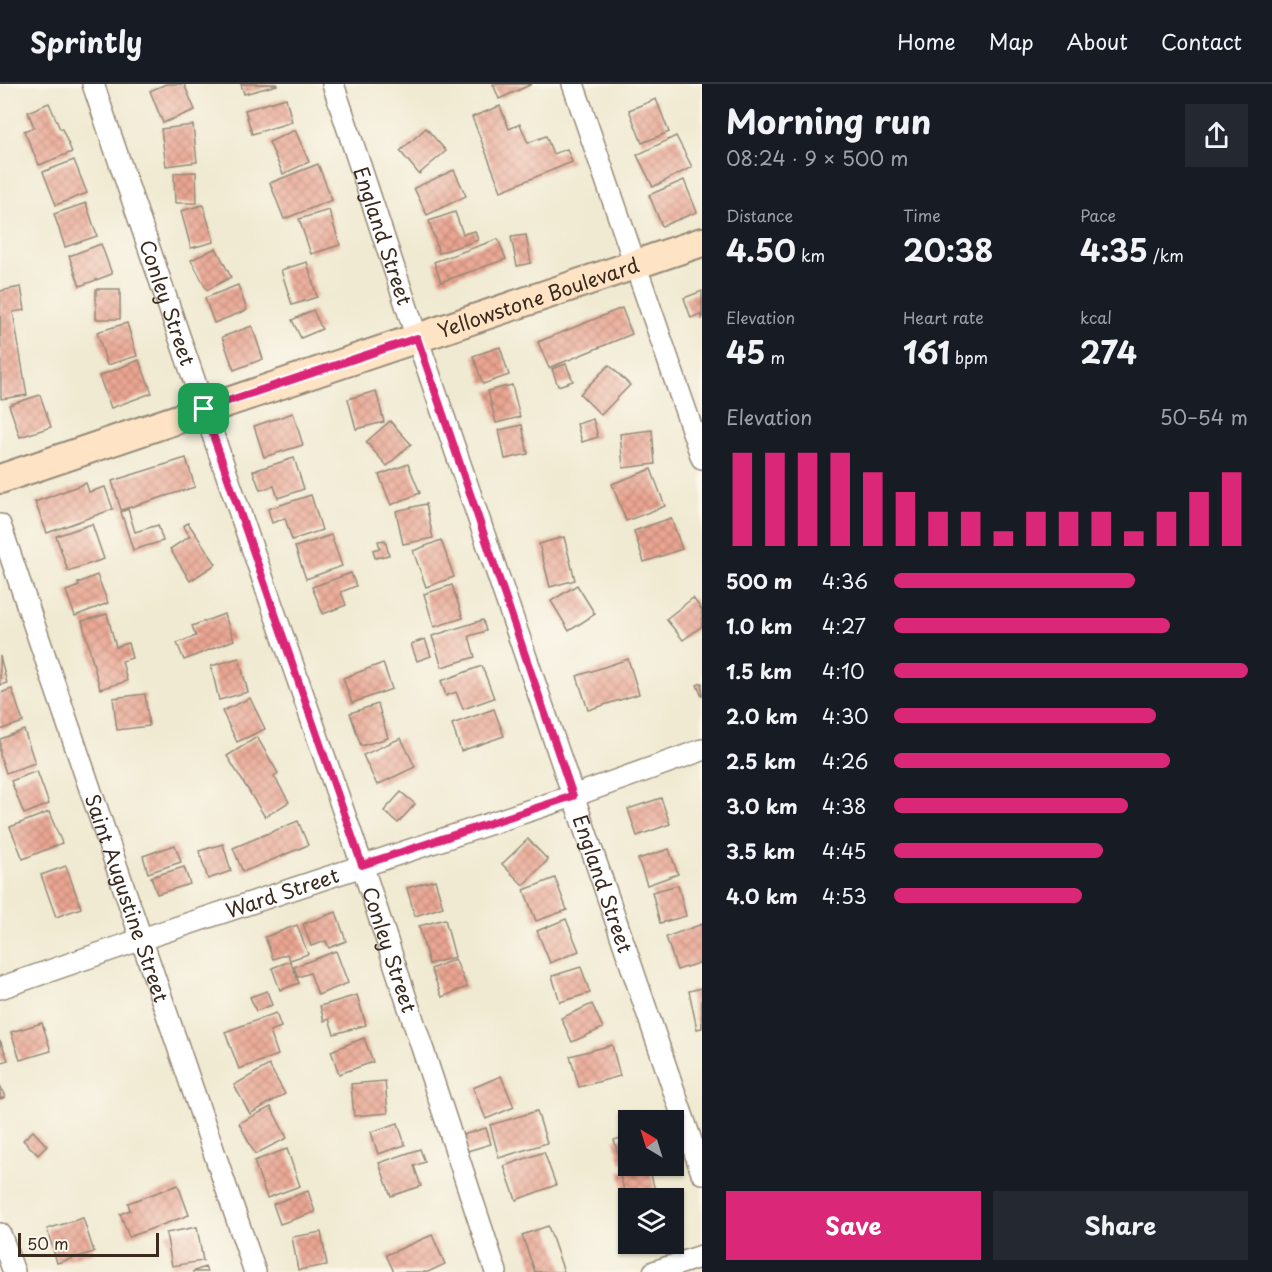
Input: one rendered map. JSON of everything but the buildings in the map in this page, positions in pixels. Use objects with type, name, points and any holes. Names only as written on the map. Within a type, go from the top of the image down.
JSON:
[{"type":"street","name":"Conley Street","points":[[93,84],[362,865],[496,1272]]},
{"type":"street","name":"England Street","points":[[333,84],[417,338],[702,1173]]},
{"type":"street","points":[[573,84],[702,458]]},
{"type":"street","name":"Yellowstone Boulevard","points":[[0,479],[702,242]]},
{"type":"street","name":"Saint Augustine Street","points":[[0,525],[255,1272]]},
{"type":"street","name":"Ward Street","points":[[0,988],[573,796],[702,750]]},
{"type":"street","points":[[0,1234],[14,1272]]},
{"type":"street","points":[[654,1272],[702,1257]]},
{"type":"route","points":[[417,338],[573,796],[362,865],[204,409],[417,338]]}]
